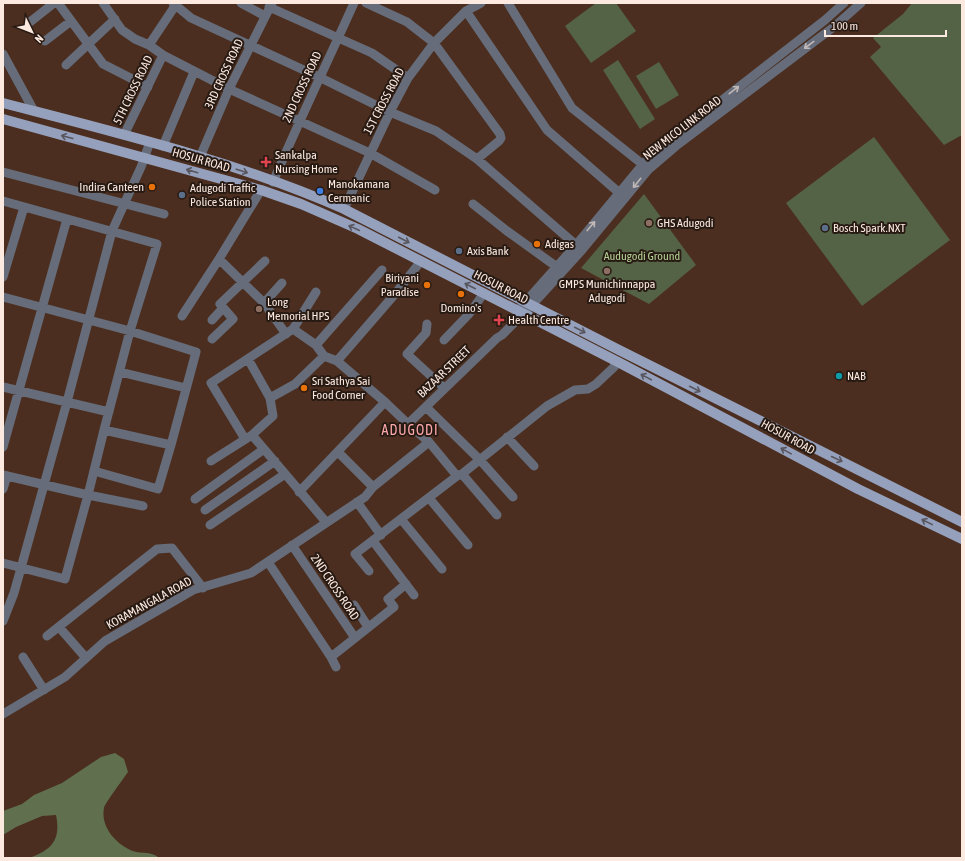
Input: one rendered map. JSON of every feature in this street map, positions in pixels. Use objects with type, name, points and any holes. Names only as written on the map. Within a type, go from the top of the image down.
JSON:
[{"type":"main road","name":"HOSUR ROAD","points":[[3,103],[150,142],[200,157],[307,193],[344,209],[802,443],[874,477],[962,522]]},
{"type":"main road","name":"HOSUR ROAD","points":[[3,119],[260,190],[326,214],[521,311],[858,489],[962,539]]},
{"type":"street","points":[[30,22],[54,3]]},
{"type":"street","points":[[58,3],[104,64],[148,87]]},
{"type":"street","points":[[103,3],[122,30],[149,45],[162,55],[229,89],[370,154],[435,190]]},
{"type":"street","points":[[241,3],[269,9],[372,53],[408,78]]},
{"type":"street","name":"2ND CROSS ROAD","points":[[273,182],[354,3]]},
{"type":"street","points":[[366,3],[407,22],[434,43],[500,134],[501,138],[499,141],[477,159]]},
{"type":"street","name":"1ST CROSS ROAD","points":[[344,209],[390,112],[408,78],[434,43],[466,11],[481,3]]},
{"type":"street","points":[[508,3],[572,108],[646,166]]},
{"type":"street","name":"NEW MICO LINK ROAD","points":[[521,311],[582,250],[623,195],[668,141],[825,20],[844,3]]},
{"type":"street","name":"NEW MICO LINK ROAD","points":[[646,166],[676,146],[835,26],[861,3]]},
{"type":"street","points":[[149,45],[175,4],[191,18],[321,78],[390,112],[436,131],[477,159],[576,245]]},
{"type":"street","name":"3RD CROSS ROAD","points":[[200,157],[229,89],[269,9]]},
{"type":"street","points":[[466,11],[547,130],[623,195]]},
{"type":"street","points":[[66,65],[115,19]]},
{"type":"street","points":[[45,41],[71,21]]},
{"type":"street","points":[[3,54],[34,111]]},
{"type":"street","name":"5TH CROSS ROAD","points":[[124,135],[162,55]]},
{"type":"street","points":[[163,146],[194,72]]},
{"type":"street","points":[[3,621],[22,568],[112,231],[145,158],[150,142]]},
{"type":"street","points":[[3,172],[164,214]]},
{"type":"street","points":[[182,316],[219,259],[260,190]]},
{"type":"street","name":"NEW MICO LINK ROAD","points":[[529,304],[557,267],[623,195]]},
{"type":"street","points":[[3,201],[157,244],[130,332],[88,495],[64,579],[3,563]]},
{"type":"street","points":[[474,204],[507,231],[557,267]]},
{"type":"street","points":[[3,278],[24,207]]},
{"type":"street","points":[[3,447],[67,219]]},
{"type":"street","points":[[219,259],[264,303],[289,332],[316,345],[324,356],[337,361],[429,442],[497,515]]},
{"type":"street","points":[[212,339],[233,319],[220,304],[265,261]]},
{"type":"street","points":[[337,361],[395,294],[421,261]]},
{"type":"street","points":[[316,345],[382,270]]},
{"type":"street","points":[[264,303],[282,283]]},
{"type":"street","points":[[316,292],[289,332],[211,382],[249,437],[264,449],[326,522]]},
{"type":"street","points":[[444,340],[469,314],[484,293]]},
{"type":"street","points":[[3,297],[196,352],[158,489],[94,471]]},
{"type":"street","points":[[212,320],[223,308]]},
{"type":"street","name":"BAZAAR STREET","points":[[408,424],[497,338],[498,333],[521,311]]},
{"type":"street","points":[[427,324],[426,333],[407,354],[444,388]]},
{"type":"street","points":[[270,398],[295,384],[324,356]]},
{"type":"street","points":[[211,461],[249,437],[273,416],[270,398],[248,359]]},
{"type":"street","points":[[369,571],[355,554],[480,460],[547,406],[574,390],[588,388],[596,384],[618,362]]},
{"type":"street","points":[[120,372],[186,388]]},
{"type":"street","points":[[3,387],[109,412]]},
{"type":"street","points":[[299,492],[385,402]]},
{"type":"street","points":[[426,407],[480,460],[513,497]]},
{"type":"street","points":[[104,430],[171,445]]},
{"type":"street","points":[[507,437],[534,466]]},
{"type":"street","name":"KORAMANGALA ROAD","points":[[4,712],[65,677],[106,641],[193,590],[250,573],[268,562],[364,497],[373,487],[429,442]]},
{"type":"street","points":[[195,499],[264,449]]},
{"type":"street","points":[[338,452],[373,487]]},
{"type":"street","points":[[205,510],[274,461]]},
{"type":"street","points":[[210,525],[285,474]]},
{"type":"street","points":[[3,489],[5,475],[88,495],[143,506]]},
{"type":"street","points":[[429,498],[468,545]]},
{"type":"street","points":[[356,502],[381,535]]},
{"type":"street","points":[[401,519],[442,569]]},
{"type":"street","points":[[373,540],[414,595]]},
{"type":"street","name":"2ND CROSS ROAD","points":[[292,545],[354,638],[331,657]]},
{"type":"street","points":[[47,636],[157,549],[172,548],[203,588]]},
{"type":"street","points":[[268,562],[331,657],[336,667]]},
{"type":"street","points":[[354,638],[394,607],[388,599],[406,584]]},
{"type":"street","points":[[354,605],[368,627]]},
{"type":"street","points":[[59,627],[86,658]]},
{"type":"street","points":[[23,657],[44,690]]},
{"type":"green space","points":[[596,3],[616,3],[636,31],[591,63],[565,26]]},
{"type":"green space","points":[[912,3],[962,3],[962,135],[944,145],[870,57],[881,47],[873,38],[903,14]]},
{"type":"green space","points":[[618,60],[655,119],[640,129],[603,70]]},
{"type":"green space","points":[[659,62],[679,95],[656,109],[636,76]]},
{"type":"green space","points":[[874,137],[950,240],[862,306],[786,203]]},
{"type":"green space","name":"Audugodi Ground","points":[[644,194],[696,265],[649,304],[581,268]]},
{"type":"green space","points":[[115,753],[124,759],[128,772],[105,805],[103,815],[107,828],[116,840],[127,848],[136,852],[153,854],[159,858],[29,858],[44,851],[53,843],[57,831],[56,815],[42,816],[16,827],[3,835],[3,811],[22,804],[34,795],[62,783],[101,757]]},
{"type":"place","name":"Sankalpa Nursing Home","points":[[266,162]]},
{"type":"place","name":"Indira Canteen","points":[[152,187]]},
{"type":"place","name":"Manokamana Cermanic","points":[[320,191]]},
{"type":"place","name":"Adugodi Traffic Police Station","points":[[182,195]]},
{"type":"place","name":"GHS Adugodi","points":[[649,223]]},
{"type":"place","name":"Bosch Spark.NXT","points":[[825,228]]},
{"type":"place","name":"Adigas","points":[[537,244]]},
{"type":"place","name":"Axis Bank","points":[[459,251]]},
{"type":"place","name":"GMPS Munichinnappa Adugodi","points":[[607,271]]},
{"type":"place","name":"Biriyani Paradise","points":[[427,285]]},
{"type":"place","name":"Domino's","points":[[461,294]]},
{"type":"place","name":"Long Memorial HPS","points":[[259,309]]},
{"type":"place","name":"Health Centre","points":[[499,320]]},
{"type":"place","name":"NAB","points":[[839,376]]},
{"type":"place","name":"Sri Sathya Sai Food Corner","points":[[304,388]]},
{"type":"district","name":"ADUGODI","points":[[410,430]]}]
